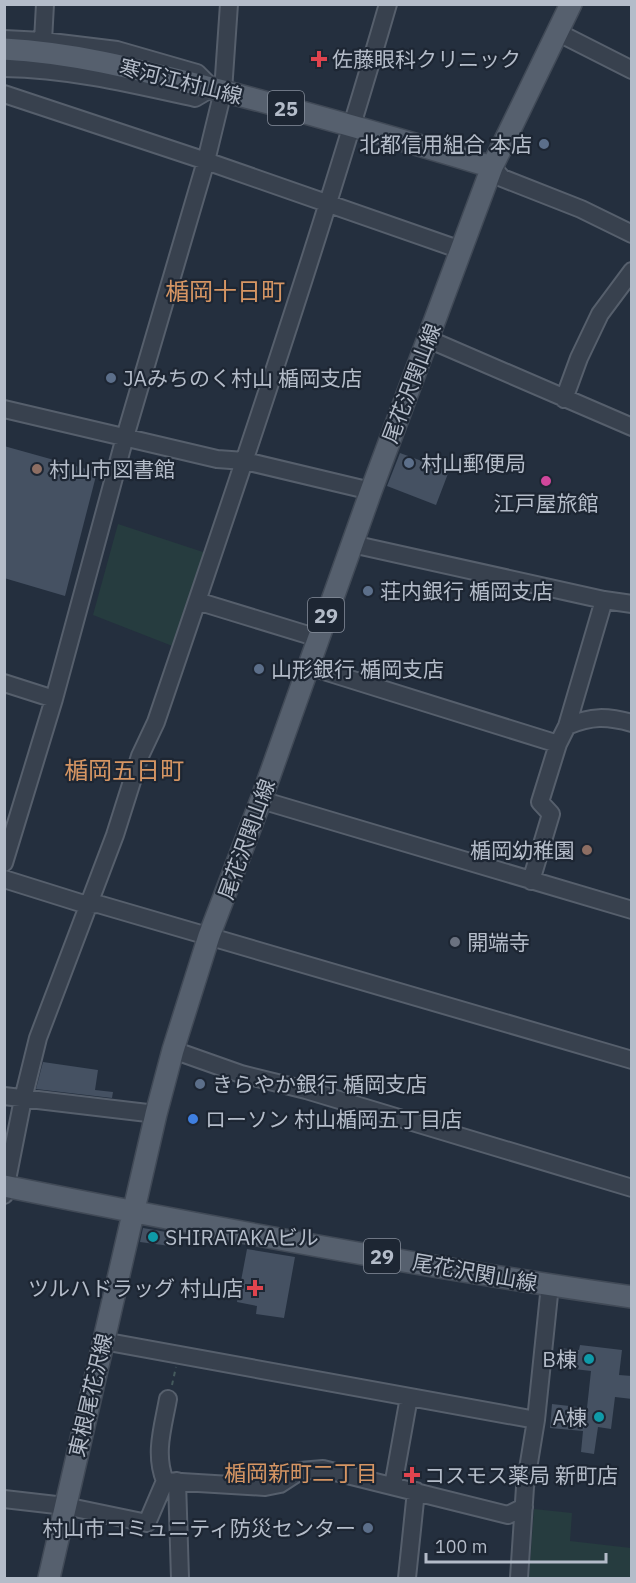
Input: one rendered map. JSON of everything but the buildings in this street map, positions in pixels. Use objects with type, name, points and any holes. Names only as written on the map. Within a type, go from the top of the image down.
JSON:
[{"type":"main road","name":"尾花沢関山線","points":[[570,4],[492,167],[371,491],[210,936],[173,1050],[132,1212],[550,1285],[632,1297]]},
{"type":"main road","name":"寒河江村山線","points":[[4,50],[78,56],[135,68],[353,125],[492,167]]},
{"type":"main road","points":[[5,1189],[132,1212]]},
{"type":"main road","name":"東根尾花沢線","points":[[49,1578],[132,1212]]},
{"type":"street","points":[[43,41],[45,4]]},
{"type":"street","points":[[4,863],[54,699],[125,436],[206,161],[229,4]]},
{"type":"street","points":[[5,1189],[22,1099],[38,1038],[115,835],[140,756],[156,722],[245,461],[329,205],[388,4]]},
{"type":"street","points":[[558,32],[632,70]]},
{"type":"street","points":[[4,39],[117,50],[197,73],[218,90]]},
{"type":"street","points":[[4,68],[84,74],[195,98],[218,90]]},
{"type":"street","points":[[4,94],[206,161],[461,250]]},
{"type":"street","points":[[492,167],[502,178],[581,209],[632,234]]},
{"type":"street","points":[[564,399],[579,358],[600,314],[632,271]]},
{"type":"street","points":[[428,339],[632,427]]},
{"type":"street","points":[[4,409],[217,459],[245,461],[371,491]]},
{"type":"street","points":[[352,544],[604,600],[632,604]]},
{"type":"street","points":[[531,881],[551,814],[540,802],[558,744],[567,726],[604,600]]},
{"type":"street","points":[[197,601],[318,638]]},
{"type":"street","points":[[308,666],[558,744]]},
{"type":"street","points":[[4,682],[54,699]]},
{"type":"street","points":[[567,726],[584,719],[610,717],[632,723]]},
{"type":"street","points":[[261,800],[632,910]]},
{"type":"street","points":[[4,879],[87,905],[98,904],[210,936],[632,1060]]},
{"type":"street","points":[[173,1050],[241,1074],[306,1090],[632,1188]]},
{"type":"street","points":[[4,1096],[156,1114]]},
{"type":"street","points":[[519,1578],[525,1487],[536,1420],[550,1285]]},
{"type":"street","points":[[103,1341],[536,1420]]},
{"type":"street","points":[[393,1486],[409,1397]]},
{"type":"street","points":[[168,1399],[158,1451],[161,1472],[171,1481],[265,1487],[280,1484],[300,1471],[323,1469],[508,1515],[524,1507]]},
{"type":"street","points":[[4,1499],[65,1506],[147,1522],[171,1481]]},
{"type":"street","points":[[171,1481],[180,1578]]},
{"type":"street","points":[[407,1578],[416,1491]]},
{"type":"path","points":[[168,1399],[179,1356]]},
{"type":"green space","points":[[118,524],[209,554],[175,647],[93,615]]},
{"type":"green space","points":[[534,1509],[572,1513],[570,1541],[631,1548],[631,1578],[529,1578]]},
{"type":"place","name":"佐藤眼科クリニック","points":[[319,59]]},
{"type":"place","name":"北都信用組合 本店","points":[[544,144]]},
{"type":"place","name":"JAみちのく村山 楯岡支店","points":[[111,378]]},
{"type":"place","name":"村山郵便局","points":[[409,463]]},
{"type":"place","name":"村山市図書館","points":[[37,469]]},
{"type":"place","name":"江戸屋旅館","points":[[546,481]]},
{"type":"place","name":"荘内銀行 楯岡支店","points":[[368,591]]},
{"type":"place","name":"山形銀行 楯岡支店","points":[[259,669]]},
{"type":"place","name":"楯岡幼稚園","points":[[587,850]]},
{"type":"place","name":"開端寺","points":[[455,942]]},
{"type":"place","name":"きらやか銀行 楯岡支店","points":[[200,1084]]},
{"type":"place","name":"ローソン 村山楯岡五丁目店","points":[[193,1119]]},
{"type":"place","name":"SHIRATAKAビル","points":[[153,1237]]},
{"type":"place","name":"ツルハドラッグ 村山店","points":[[255,1288]]},
{"type":"place","name":"B棟","points":[[589,1359]]},
{"type":"place","name":"A棟","points":[[599,1417]]},
{"type":"place","name":"コスモス薬局 新町店","points":[[412,1475]]},
{"type":"place","name":"村山市コミュニティ防災センター","points":[[368,1528]]},
{"type":"district","name":"楯岡十日町","points":[[225,291]]},
{"type":"district","name":"楯岡五日町","points":[[124,770]]},
{"type":"district","name":"楯岡新町二丁目","points":[[301,1472]]}]
